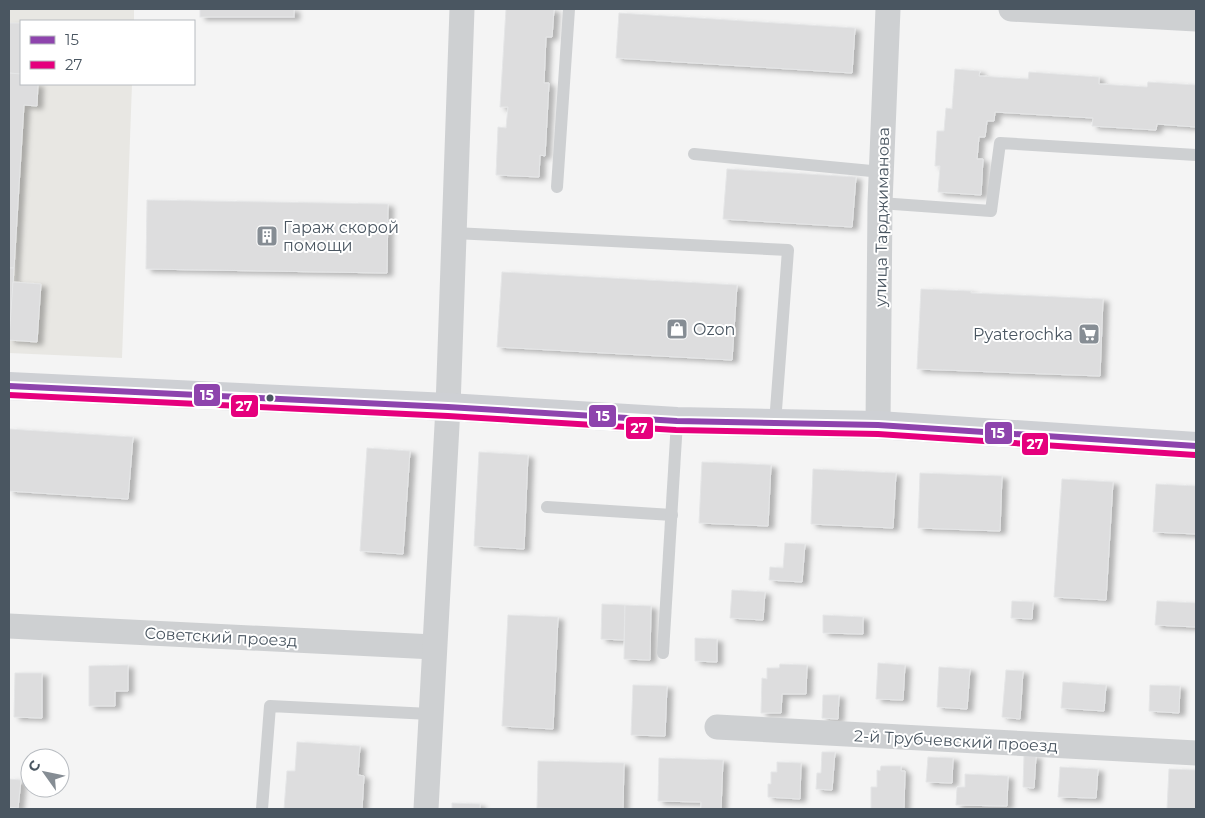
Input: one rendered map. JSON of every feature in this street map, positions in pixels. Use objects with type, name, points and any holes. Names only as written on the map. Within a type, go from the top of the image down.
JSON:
[{"type":"main road","points":[[9,386],[448,407],[677,421],[878,425],[1196,446]]},
{"type":"street","points":[[426,809],[448,407],[462,9]]},
{"type":"street","name":"улица Тарджиманова","points":[[878,425],[880,204],[888,9]]},
{"type":"street","points":[[1011,9],[1196,19]]},
{"type":"street","name":"Советский проезд","points":[[9,626],[434,646]]},
{"type":"street","name":"2-й Трубчевский проезд","points":[[716,727],[1196,753]]},
{"type":"lane","points":[[557,187],[568,9]]},
{"type":"lane","points":[[880,204],[991,211],[1000,143],[1196,156]]},
{"type":"lane","points":[[694,154],[882,172]]},
{"type":"lane","points":[[454,233],[788,250],[775,423]]},
{"type":"lane","points":[[663,653],[677,421]]},
{"type":"lane","points":[[547,506],[672,516]]},
{"type":"lane","points":[[262,809],[270,706],[430,714]]},
{"type":"shaded area","points":[[9,9],[134,9],[134,20],[20,20],[20,85],[132,85],[122,358],[9,353]]},
{"type":"building","points":[[200,9],[294,9],[294,17],[200,17]]},
{"type":"building","points":[[506,9],[554,9],[552,37],[546,37],[544,83],[549,83],[545,156],[540,155],[539,177],[496,175],[498,127],[506,128],[508,107],[500,107]]},
{"type":"building","points":[[619,13],[855,28],[852,73],[616,58]]},
{"type":"building","points":[[9,23],[20,23],[20,74],[9,73]]},
{"type":"building","points":[[955,69],[980,71],[979,76],[1028,79],[1029,72],[1099,77],[1099,84],[1147,87],[1148,82],[1196,85],[1196,127],[1157,124],[1156,130],[1092,126],[1093,118],[995,112],[994,121],[987,121],[985,137],[979,137],[977,159],[983,159],[981,195],[938,192],[940,166],[935,166],[937,131],[944,131],[946,108],[952,109]]},
{"type":"building","points":[[9,73],[20,74],[20,85],[38,85],[37,106],[24,105],[14,268],[9,268]]},
{"type":"building","points":[[727,169],[856,177],[852,227],[723,219]]},
{"type":"building","name":"Гараж скорой помощи","points":[[147,200],[388,204],[387,273],[146,269]]},
{"type":"building","points":[[9,268],[14,268],[11,318],[9,318]]},
{"type":"building","points":[[502,272],[737,285],[732,360],[497,347]]},
{"type":"building","points":[[13,282],[41,284],[37,342],[9,340]]},
{"type":"building","points":[[921,289],[1103,299],[1100,376],[917,369]]},
{"type":"building","points":[[9,429],[133,437],[128,499],[9,491]]},
{"type":"building","points":[[367,448],[410,451],[403,554],[360,551]]},
{"type":"building","points":[[479,452],[528,455],[524,549],[474,546]]},
{"type":"building","points":[[702,462],[771,465],[768,526],[699,523]]},
{"type":"building","points":[[813,469],[896,473],[893,528],[811,524]]},
{"type":"building","points":[[920,473],[1002,476],[1000,531],[918,528]]},
{"type":"building","points":[[1062,479],[1113,482],[1106,600],[1054,597]]},
{"type":"building","points":[[1156,484],[1196,486],[1196,534],[1153,532]]},
{"type":"building","points":[[785,543],[805,544],[802,582],[769,580],[770,567],[783,568]]},
{"type":"building","points":[[732,590],[765,592],[763,620],[730,618]]},
{"type":"building","points":[[1012,601],[1033,602],[1032,619],[1011,618]]},
{"type":"building","points":[[1157,601],[1196,603],[1196,627],[1155,625]]},
{"type":"building","points":[[602,604],[625,605],[624,640],[601,639]]},
{"type":"building","points":[[625,605],[651,606],[650,660],[624,659]]},
{"type":"building","points":[[508,615],[558,617],[553,729],[502,726]]},
{"type":"building","points":[[823,615],[863,617],[863,634],[823,633]]},
{"type":"building","points":[[695,638],[717,639],[717,662],[695,661]]},
{"type":"building","points":[[878,663],[905,665],[903,700],[876,699]]},
{"type":"building","points":[[780,664],[807,665],[806,694],[782,694],[781,713],[761,713],[762,678],[767,679],[767,668],[779,668]]},
{"type":"building","points":[[128,665],[128,691],[115,691],[115,706],[89,706],[89,666]]},
{"type":"building","points":[[939,667],[970,669],[967,709],[937,707]]},
{"type":"building","points":[[1006,670],[1023,671],[1020,719],[1002,717]]},
{"type":"building","points":[[15,673],[42,673],[42,718],[14,717]]},
{"type":"building","points":[[1063,682],[1106,685],[1104,711],[1061,708]]},
{"type":"building","points":[[633,685],[667,686],[665,736],[631,735]]},
{"type":"building","points":[[1150,685],[1180,686],[1179,713],[1149,711]]},
{"type":"building","points":[[823,695],[839,695],[838,719],[822,718]]},
{"type":"building","points":[[297,742],[360,746],[358,775],[364,776],[362,809],[284,809],[287,771],[295,771]]},
{"type":"building","points":[[822,752],[835,752],[832,790],[816,789],[817,773],[821,773]]},
{"type":"building","points":[[1024,756],[1036,756],[1034,788],[1023,787]]},
{"type":"building","points":[[928,757],[953,758],[952,783],[926,782]]},
{"type":"building","points":[[659,758],[723,760],[721,809],[701,809],[701,802],[658,801]]},
{"type":"building","points":[[538,761],[624,763],[623,809],[537,808]]},
{"type":"building","points":[[777,762],[801,763],[800,799],[768,797],[768,784],[771,784],[771,772],[777,772]]},
{"type":"building","points":[[881,766],[901,766],[901,771],[905,771],[904,809],[871,809],[871,787],[877,787],[877,770],[880,771]]},
{"type":"building","points":[[1060,767],[1098,769],[1096,798],[1058,797]]},
{"type":"building","points":[[1169,769],[1196,770],[1196,809],[1167,809]]},
{"type":"building","points":[[965,774],[1008,776],[1007,806],[956,805],[957,787],[965,787]]},
{"type":"building","points":[[9,779],[20,780],[18,808],[9,807]]},
{"type":"building","points":[[452,803],[480,804],[480,809],[452,809]]},
{"type":"transit line","name":"15","points":[[9,386],[448,407],[677,421],[878,425],[1196,446]]},
{"type":"transit line","name":"27","points":[[9,395],[448,416],[676,430],[878,434],[1195,455]]},
{"type":"place","name":"Гараж скорой помощи","points":[[267,236]]},
{"type":"place","name":"Ozon","points":[[677,329]]},
{"type":"place","name":"Pyaterochka","points":[[1089,334]]}]
